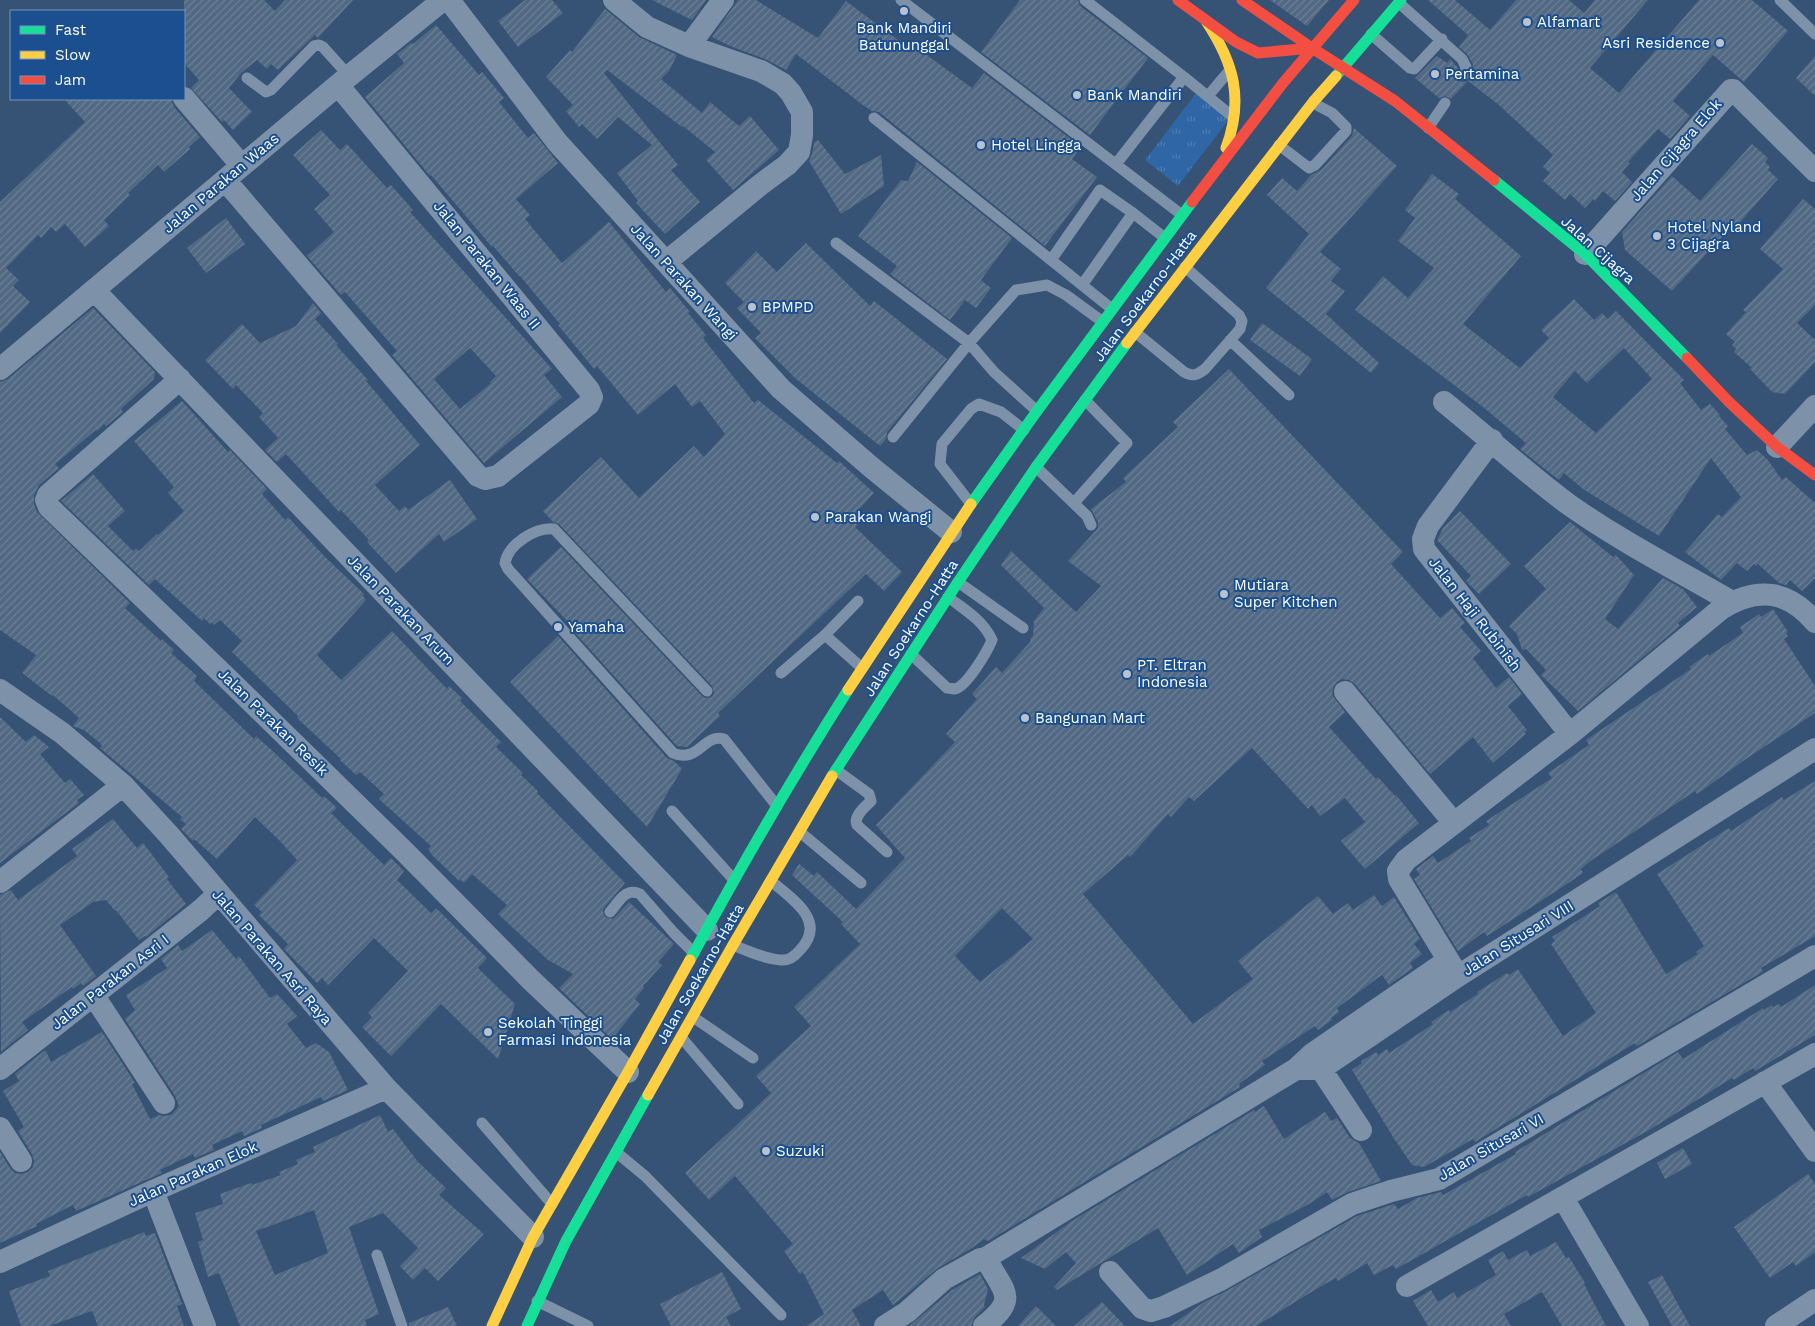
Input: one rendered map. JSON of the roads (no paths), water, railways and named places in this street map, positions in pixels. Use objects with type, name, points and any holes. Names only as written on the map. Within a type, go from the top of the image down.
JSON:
[{"type":"main road","points":[[1178,0],[1236,42],[1258,53],[1312,48]]},
{"type":"main road","name":"Jalan Cijagra","points":[[1242,0],[1395,101],[1585,254],[1728,402],[1777,447],[1815,475]]},
{"type":"main road","name":"Jalan Soekarno-Hatta","points":[[492,1326],[534,1237],[734,880],[777,806],[951,532],[1037,411],[1220,164],[1312,48],[1354,0]]},
{"type":"main road","name":"Jalan Soekarno-Hatta","points":[[527,1326],[566,1241],[733,945],[836,770],[958,582],[1036,468],[1135,332],[1313,102],[1400,1]]},
{"type":"main road","points":[[1206,21],[1224,49],[1231,69],[1235,94],[1235,118],[1229,142],[1220,164]]},
{"type":"street","name":"Jalan Parakan Waas","points":[[0,369],[344,80],[443,0]]},
{"type":"street","name":"Jalan Parakan Wangi","points":[[449,0],[557,142],[781,389],[951,532]]},
{"type":"street","points":[[614,0],[647,27],[689,46],[761,71],[783,84],[791,93],[802,112],[802,135],[799,152],[787,165],[666,262]]},
{"type":"street","points":[[689,46],[723,0]]},
{"type":"street","name":"Jalan Parakan Waas II","points":[[225,180],[478,476],[485,479],[498,476],[589,404],[592,397],[589,390],[344,80]]},
{"type":"street","name":"Jalan Cijagra Elok","points":[[1585,254],[1731,90],[1815,171]]},
{"type":"street","points":[[185,99],[242,166]]},
{"type":"street","name":"Jalan Parakan Arum","points":[[94,290],[707,930]]},
{"type":"street","name":"Jalan Parakan Resik","points":[[180,380],[48,495],[46,500],[49,507],[229,680],[405,852],[530,979],[628,1072]]},
{"type":"street","points":[[1444,402],[1492,440],[1534,478],[1604,527],[1732,602],[1763,594],[1776,595],[1790,600],[1804,609],[1815,622]]},
{"type":"street","points":[[1777,447],[1815,406]]},
{"type":"street","name":"Jalan Haji Rubinish","points":[[1492,440],[1428,526],[1423,539],[1424,549],[1570,734]]},
{"type":"street","name":"Jalan Situsari VIII","points":[[1732,602],[1721,609],[1570,734],[1406,860],[1398,871],[1402,884],[1453,968],[1815,749]]},
{"type":"street","name":"Jalan Parakan Asri Raya","points":[[0,690],[62,733],[123,784],[386,1088],[534,1237]]},
{"type":"street","points":[[1345,692],[1454,823]]},
{"type":"street","points":[[0,882],[123,784]]},
{"type":"street","name":"Jalan Parakan Asri I","points":[[0,1069],[94,996],[201,910],[218,894]]},
{"type":"street","name":"Jalan Situsari VI","points":[[1110,1272],[1142,1308],[1152,1311],[1164,1307],[1222,1279],[1352,1204],[1391,1191],[1439,1179],[1815,956]]},
{"type":"street","points":[[885,1326],[907,1312],[944,1279],[980,1259],[986,1258],[1310,1064],[1453,968]]},
{"type":"street","points":[[94,996],[164,1103]]},
{"type":"street","points":[[1407,1286],[1815,1054]]},
{"type":"street","points":[[1310,1064],[1361,1130]]},
{"type":"street","points":[[1765,1082],[1815,1152]]},
{"type":"street","name":"Jalan Parakan Elok","points":[[0,1262],[153,1191],[386,1088]]},
{"type":"street","points":[[0,1128],[21,1161]]},
{"type":"street","points":[[153,1191],[205,1326]]},
{"type":"street","points":[[1563,1198],[1638,1326]]},
{"type":"street","points":[[984,1326],[999,1314],[1005,1303],[1005,1290],[986,1258]]},
{"type":"street","points":[[1776,1326],[1815,1300]]},
{"type":"lane","points":[[902,0],[1182,215]]},
{"type":"lane","points":[[1085,0],[1235,118]]},
{"type":"lane","points":[[1780,0],[1815,34]]},
{"type":"lane","points":[[1400,1],[1462,59],[1466,67],[1464,75]]},
{"type":"lane","points":[[1371,34],[1410,68],[1414,69],[1442,39]]},
{"type":"lane","points":[[247,78],[266,92],[271,90],[314,46],[319,45],[323,47],[344,80]]},
{"type":"lane","points":[[1208,96],[1231,69]]},
{"type":"lane","points":[[1116,164],[1184,77]]},
{"type":"lane","points":[[1279,145],[1309,168],[1315,165],[1346,131],[1346,127],[1332,113],[1313,102]]},
{"type":"lane","points":[[1428,128],[1445,103]]},
{"type":"lane","points":[[874,118],[1112,309]]},
{"type":"lane","points":[[1051,260],[1100,190],[1165,238]]},
{"type":"lane","points":[[1082,285],[1133,213]]},
{"type":"lane","points":[[836,243],[969,343],[994,372],[1037,411]]},
{"type":"lane","points":[[1135,332],[1191,376],[1205,369],[1240,328],[1242,321],[1240,315],[1185,267]]},
{"type":"lane","points":[[893,437],[969,343],[1016,290],[1047,285],[1066,295],[1103,322]]},
{"type":"lane","points":[[1230,340],[1289,395]]},
{"type":"lane","points":[[1074,504],[1127,443],[1085,400]]},
{"type":"lane","points":[[971,504],[940,464],[942,444],[971,409],[979,404],[1001,412],[1024,430]]},
{"type":"lane","points":[[1036,468],[1087,516],[1091,525]]},
{"type":"lane","points":[[707,691],[554,529],[545,528],[524,538],[506,556],[505,563],[508,568],[673,753],[681,757],[689,756],[713,740],[724,739],[777,806]]},
{"type":"lane","points":[[958,582],[1023,628]]},
{"type":"lane","points":[[911,654],[947,688],[954,689],[964,684],[988,649],[992,640],[987,629],[977,619],[948,598]]},
{"type":"lane","points":[[781,673],[825,634],[858,600]]},
{"type":"lane","points":[[825,634],[863,669]]},
{"type":"lane","points":[[836,770],[871,797],[856,817],[855,822],[857,826],[887,852]]},
{"type":"lane","points":[[672,811],[734,880]]},
{"type":"lane","points":[[800,832],[861,883]]},
{"type":"lane","points":[[733,945],[782,960],[794,957],[804,946],[810,931],[810,921],[803,910],[771,881]]},
{"type":"lane","points":[[610,912],[628,892],[634,891],[640,894],[694,953]]},
{"type":"lane","points":[[692,1017],[753,1058]]},
{"type":"lane","points":[[681,1037],[738,1104]]},
{"type":"lane","points":[[482,1123],[552,1204]]},
{"type":"lane","points":[[616,1152],[645,1176],[781,1315]]},
{"type":"lane","points":[[376,1255],[399,1324]]},
{"type":"lane","points":[[538,1302],[586,1325]]},
{"type":"place","name":"Bank Mandiri Batununggal","points":[[904,11]]},
{"type":"place","name":"Alfamart","points":[[1527,22]]},
{"type":"place","name":"Asri Residence","points":[[1720,43]]},
{"type":"place","name":"Pertamina","points":[[1435,74]]},
{"type":"place","name":"Bank Mandiri","points":[[1077,95]]},
{"type":"place","name":"Hotel Lingga","points":[[981,145]]},
{"type":"place","name":"Hotel Nyland 3 Cijagra","points":[[1657,236]]},
{"type":"place","name":"BPMPD","points":[[752,307]]},
{"type":"place","name":"Parakan Wangi","points":[[815,517]]},
{"type":"place","name":"Mutiara Super Kitchen","points":[[1224,594]]},
{"type":"place","name":"Yamaha","points":[[558,627]]},
{"type":"place","name":"PT. Eltran Indonesia","points":[[1127,674]]},
{"type":"place","name":"Bangunan Mart","points":[[1025,718]]},
{"type":"place","name":"Sekolah Tinggi Farmasi Indonesia","points":[[488,1032]]},
{"type":"place","name":"Suzuki","points":[[766,1151]]}]
